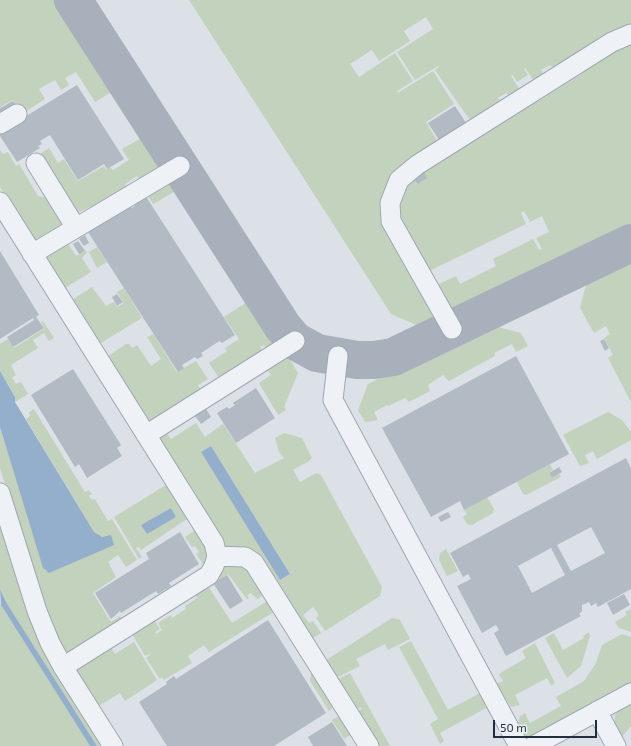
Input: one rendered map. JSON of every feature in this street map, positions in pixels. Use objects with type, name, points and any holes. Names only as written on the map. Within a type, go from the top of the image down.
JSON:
[{"type":"street","points":[[452,329],[391,221],[390,203],[399,180],[417,165],[612,42],[631,34]]},
{"type":"street","points":[[0,124],[17,114]]},
{"type":"street","points":[[36,163],[76,228]]},
{"type":"street","points":[[32,254],[180,166]]},
{"type":"street","points":[[0,203],[214,544],[217,556],[209,575],[63,667]]},
{"type":"street","points":[[146,435],[295,341]]},
{"type":"street","points":[[338,356],[333,400],[532,745],[631,693]]},
{"type":"street","points":[[0,493],[37,611],[63,667],[113,746]]},
{"type":"street","points":[[217,556],[245,557],[254,563],[369,746]]},
{"type":"street","points":[[597,711],[616,746]]},
{"type":"green space","points":[[0,0],[58,0],[115,90],[95,102],[76,72],[65,78],[69,85],[61,90],[55,80],[39,89],[45,99],[25,112],[18,107],[13,100],[0,107]]},
{"type":"green space","points":[[189,0],[631,0],[631,28],[553,68],[550,65],[541,70],[543,74],[534,81],[525,68],[524,69],[528,75],[517,82],[513,75],[511,76],[521,92],[509,96],[506,93],[498,98],[500,102],[472,123],[435,70],[439,67],[438,66],[415,80],[397,52],[433,29],[426,17],[404,31],[410,41],[379,61],[372,50],[350,64],[359,77],[395,53],[413,81],[397,91],[398,93],[433,71],[454,104],[426,122],[439,144],[386,192],[434,313],[429,325],[425,327],[419,326],[391,314]]},
{"type":"green space","points":[[631,42],[631,230],[464,310],[451,309],[433,287],[456,276],[460,284],[496,266],[493,259],[533,239],[539,250],[542,249],[536,238],[549,232],[542,216],[530,222],[524,211],[521,213],[526,224],[425,273],[395,212],[405,184],[458,149],[582,74],[593,62]]},
{"type":"green space","points":[[145,136],[166,168],[141,183],[137,176],[125,184],[128,190],[94,210],[92,206],[77,213],[37,156],[49,148],[58,163],[64,159],[78,181],[104,166],[106,170],[110,167],[113,170],[129,160],[122,149]]},
{"type":"green space","points":[[0,150],[3,154],[8,152],[16,166],[19,164],[38,196],[54,199],[67,223],[40,243],[34,241],[0,187]]},
{"type":"green space","points":[[172,177],[179,189],[153,204],[146,193]]},
{"type":"green space","points":[[66,241],[76,256],[85,251],[87,252],[82,258],[91,272],[65,288],[45,260],[45,254]]},
{"type":"green space","points":[[97,247],[107,262],[97,268],[89,252]]},
{"type":"green space","points":[[631,257],[631,402],[608,358],[613,355],[604,338],[610,334],[606,326],[594,333],[580,308],[588,278]]},
{"type":"green space","points":[[92,287],[106,306],[114,302],[117,307],[124,303],[117,292],[124,288],[142,318],[99,344],[72,300]]},
{"type":"green space","points":[[250,300],[279,344],[268,351],[264,345],[260,347],[264,354],[222,382],[209,363],[227,351],[225,348],[239,339],[224,317]]},
{"type":"green space","points":[[43,321],[54,338],[49,341],[44,333],[33,340],[38,348],[11,365],[16,375],[12,378],[16,384],[21,382],[28,394],[15,402],[15,396],[0,371],[0,344],[8,339],[14,348],[45,328],[41,322]]},
{"type":"green space","points":[[490,325],[521,333],[528,346],[516,352],[512,344],[494,353],[495,356],[449,381],[443,375],[428,385],[430,391],[409,402],[405,398],[388,406],[387,405],[374,412],[378,420],[365,422],[358,410],[368,384]]},
{"type":"green space","points":[[153,334],[177,372],[196,361],[208,379],[198,385],[204,394],[150,425],[107,357],[126,344],[129,344],[132,348],[137,345],[151,366],[161,359],[147,337]]},
{"type":"green space","points":[[286,353],[298,373],[284,407],[286,410],[278,415],[259,383],[271,375],[266,367]]},
{"type":"green space","points":[[34,409],[85,492],[89,490],[92,494],[89,496],[92,500],[95,499],[108,521],[112,519],[137,560],[126,567],[118,555],[108,562],[116,577],[93,593],[111,622],[120,616],[123,622],[71,653],[65,651],[57,639],[29,562],[0,468],[0,427],[45,571],[106,537],[99,536],[94,532],[26,419],[30,416],[29,412]]},
{"type":"green space","points":[[608,412],[622,420],[631,432],[631,440],[597,459],[593,451],[585,455],[589,463],[580,466],[563,435]]},
{"type":"green space","points":[[196,423],[205,437],[223,424],[255,473],[284,458],[279,452],[275,438],[284,433],[302,438],[312,458],[293,470],[300,482],[316,473],[321,475],[382,587],[380,596],[325,631],[316,618],[319,615],[313,607],[303,615],[309,623],[313,621],[321,633],[310,640],[257,557],[226,550],[157,436],[165,431],[171,439]],"holes":[[[211,446],[290,574],[281,580],[201,452]]]},
{"type":"green space","points":[[550,464],[553,470],[549,473],[552,478],[559,474],[561,477],[526,495],[523,494],[517,482]]},
{"type":"green space","points":[[162,476],[190,517],[141,550],[139,547],[136,548],[142,557],[139,559],[114,517],[166,485],[161,477]],"holes":[[[171,508],[176,517],[147,533],[142,525]]]},
{"type":"green space","points":[[487,497],[494,509],[493,513],[472,525],[467,524],[463,517],[467,514],[464,510]]},
{"type":"green space","points":[[0,517],[105,746],[97,746],[6,602],[0,589]]},
{"type":"green space","points":[[197,529],[209,551],[205,567],[196,554],[199,552],[195,546],[192,547],[185,537]]},
{"type":"green space","points":[[446,549],[458,571],[447,576],[439,560],[440,553]]},
{"type":"green space","points":[[243,563],[265,594],[257,599],[251,593],[247,595],[249,598],[247,599],[228,574],[208,586],[232,623],[269,600],[277,610],[209,652],[204,645],[188,656],[192,663],[164,680],[162,677],[160,679],[146,658],[150,654],[145,656],[131,632],[153,618],[160,629],[155,632],[156,634],[162,630],[158,623],[171,615],[172,618],[186,609],[185,606],[197,598],[193,593],[221,566]]},
{"type":"green space","points":[[0,604],[1,605],[90,746],[0,746]]},
{"type":"green space","points":[[631,609],[631,632],[619,628],[615,622],[627,615],[625,612]]},
{"type":"green space","points":[[392,618],[400,620],[410,639],[388,650],[385,644],[356,659],[360,666],[334,679],[323,662]]},
{"type":"green space","points":[[589,632],[590,636],[581,666],[567,678],[545,638],[554,633],[563,650],[584,638],[583,636]]},
{"type":"green space","points":[[622,634],[631,637],[631,684],[533,736],[526,736],[518,723],[520,716],[525,713],[530,723],[561,706],[556,697],[584,681],[596,663],[602,645]]},
{"type":"green space","points":[[411,641],[448,710],[480,693],[492,716],[486,708],[440,733],[444,741],[440,744],[430,724],[438,719],[399,647]]},
{"type":"green space","points":[[134,642],[157,680],[125,701],[120,693],[97,707],[77,674],[78,668],[109,645],[115,654]]},
{"type":"green space","points":[[535,643],[555,683],[551,686],[547,678],[515,695],[520,705],[511,707],[496,684],[503,681],[499,674],[526,658],[522,651]]},
{"type":"green space","points":[[312,669],[334,706],[329,711],[310,681]]},
{"type":"green space","points":[[350,673],[390,746],[376,746],[355,713],[362,709],[361,707],[354,712],[335,681]]},
{"type":"green space","points":[[631,701],[631,726],[622,737],[614,725],[615,715],[620,708]]},
{"type":"green space","points":[[339,717],[353,733],[344,739],[332,720]]},
{"type":"water","points":[[0,371],[15,397],[15,402],[94,532],[102,537],[111,535],[114,545],[49,573],[43,568],[0,427]]},
{"type":"water","points":[[211,446],[290,574],[280,580],[201,452]]},
{"type":"water","points":[[171,508],[176,517],[147,534],[141,525]]},
{"type":"water","points":[[0,589],[6,602],[97,746],[90,746],[1,605]]},
{"type":"building","points":[[77,85],[124,159],[107,169],[104,164],[78,180],[50,135],[40,141],[42,144],[38,146],[40,148],[17,162],[0,136],[0,132]]},
{"type":"building","points":[[13,101],[16,105],[0,114],[0,108]]},
{"type":"building","points":[[455,106],[466,123],[439,140],[428,123]]},
{"type":"building","points":[[424,172],[427,178],[418,184],[414,179]]},
{"type":"building","points":[[145,195],[235,335],[222,343],[220,341],[218,342],[201,353],[203,356],[197,359],[195,357],[182,365],[184,368],[178,372],[88,232],[129,205],[131,208],[135,206],[133,203]]},
{"type":"building","points":[[85,235],[89,243],[84,246],[79,239]]},
{"type":"building","points":[[78,241],[85,251],[79,254],[73,244]]},
{"type":"building","points":[[0,251],[39,315],[36,317],[44,328],[13,347],[7,337],[34,320],[33,318],[0,339]]},
{"type":"building","points":[[117,294],[123,302],[117,306],[112,297]]},
{"type":"building","points":[[604,339],[609,348],[605,351],[600,341]]},
{"type":"building","points":[[516,356],[569,454],[464,510],[460,501],[431,517],[382,428]]},
{"type":"building","points":[[73,369],[121,445],[117,448],[122,456],[87,478],[79,464],[75,467],[31,395]]},
{"type":"building","points":[[256,388],[275,418],[236,443],[217,413],[227,407],[229,409],[235,405],[233,403]]},
{"type":"building","points":[[206,409],[211,417],[201,424],[195,416]]},
{"type":"building","points":[[626,458],[631,468],[631,589],[598,607],[596,603],[591,606],[589,602],[582,605],[582,611],[579,614],[581,616],[506,656],[494,633],[499,630],[496,625],[482,633],[457,586],[471,579],[468,574],[463,577],[450,553]],"holes":[[[591,527],[605,553],[571,571],[557,545]],[[551,548],[565,575],[532,593],[518,566]]]},
{"type":"building","points":[[559,467],[562,472],[552,478],[549,473]]},
{"type":"building","points":[[448,512],[451,517],[441,522],[438,517]]},
{"type":"building","points":[[180,532],[199,564],[169,583],[171,586],[158,594],[156,591],[121,613],[120,611],[111,619],[95,593],[149,559],[146,553]]},
{"type":"building","points":[[227,575],[243,601],[230,609],[213,583]]},
{"type":"building","points":[[624,594],[630,605],[613,615],[607,603]]},
{"type":"building","points":[[268,620],[326,713],[274,746],[167,746],[139,702],[167,684],[166,682],[174,676],[176,679]]},
{"type":"building","points":[[332,722],[347,746],[313,746],[308,737]]},
{"type":"taxiway","points":[[73,0],[283,327],[295,341],[317,353],[357,360],[374,360],[393,357],[631,243]]}]
